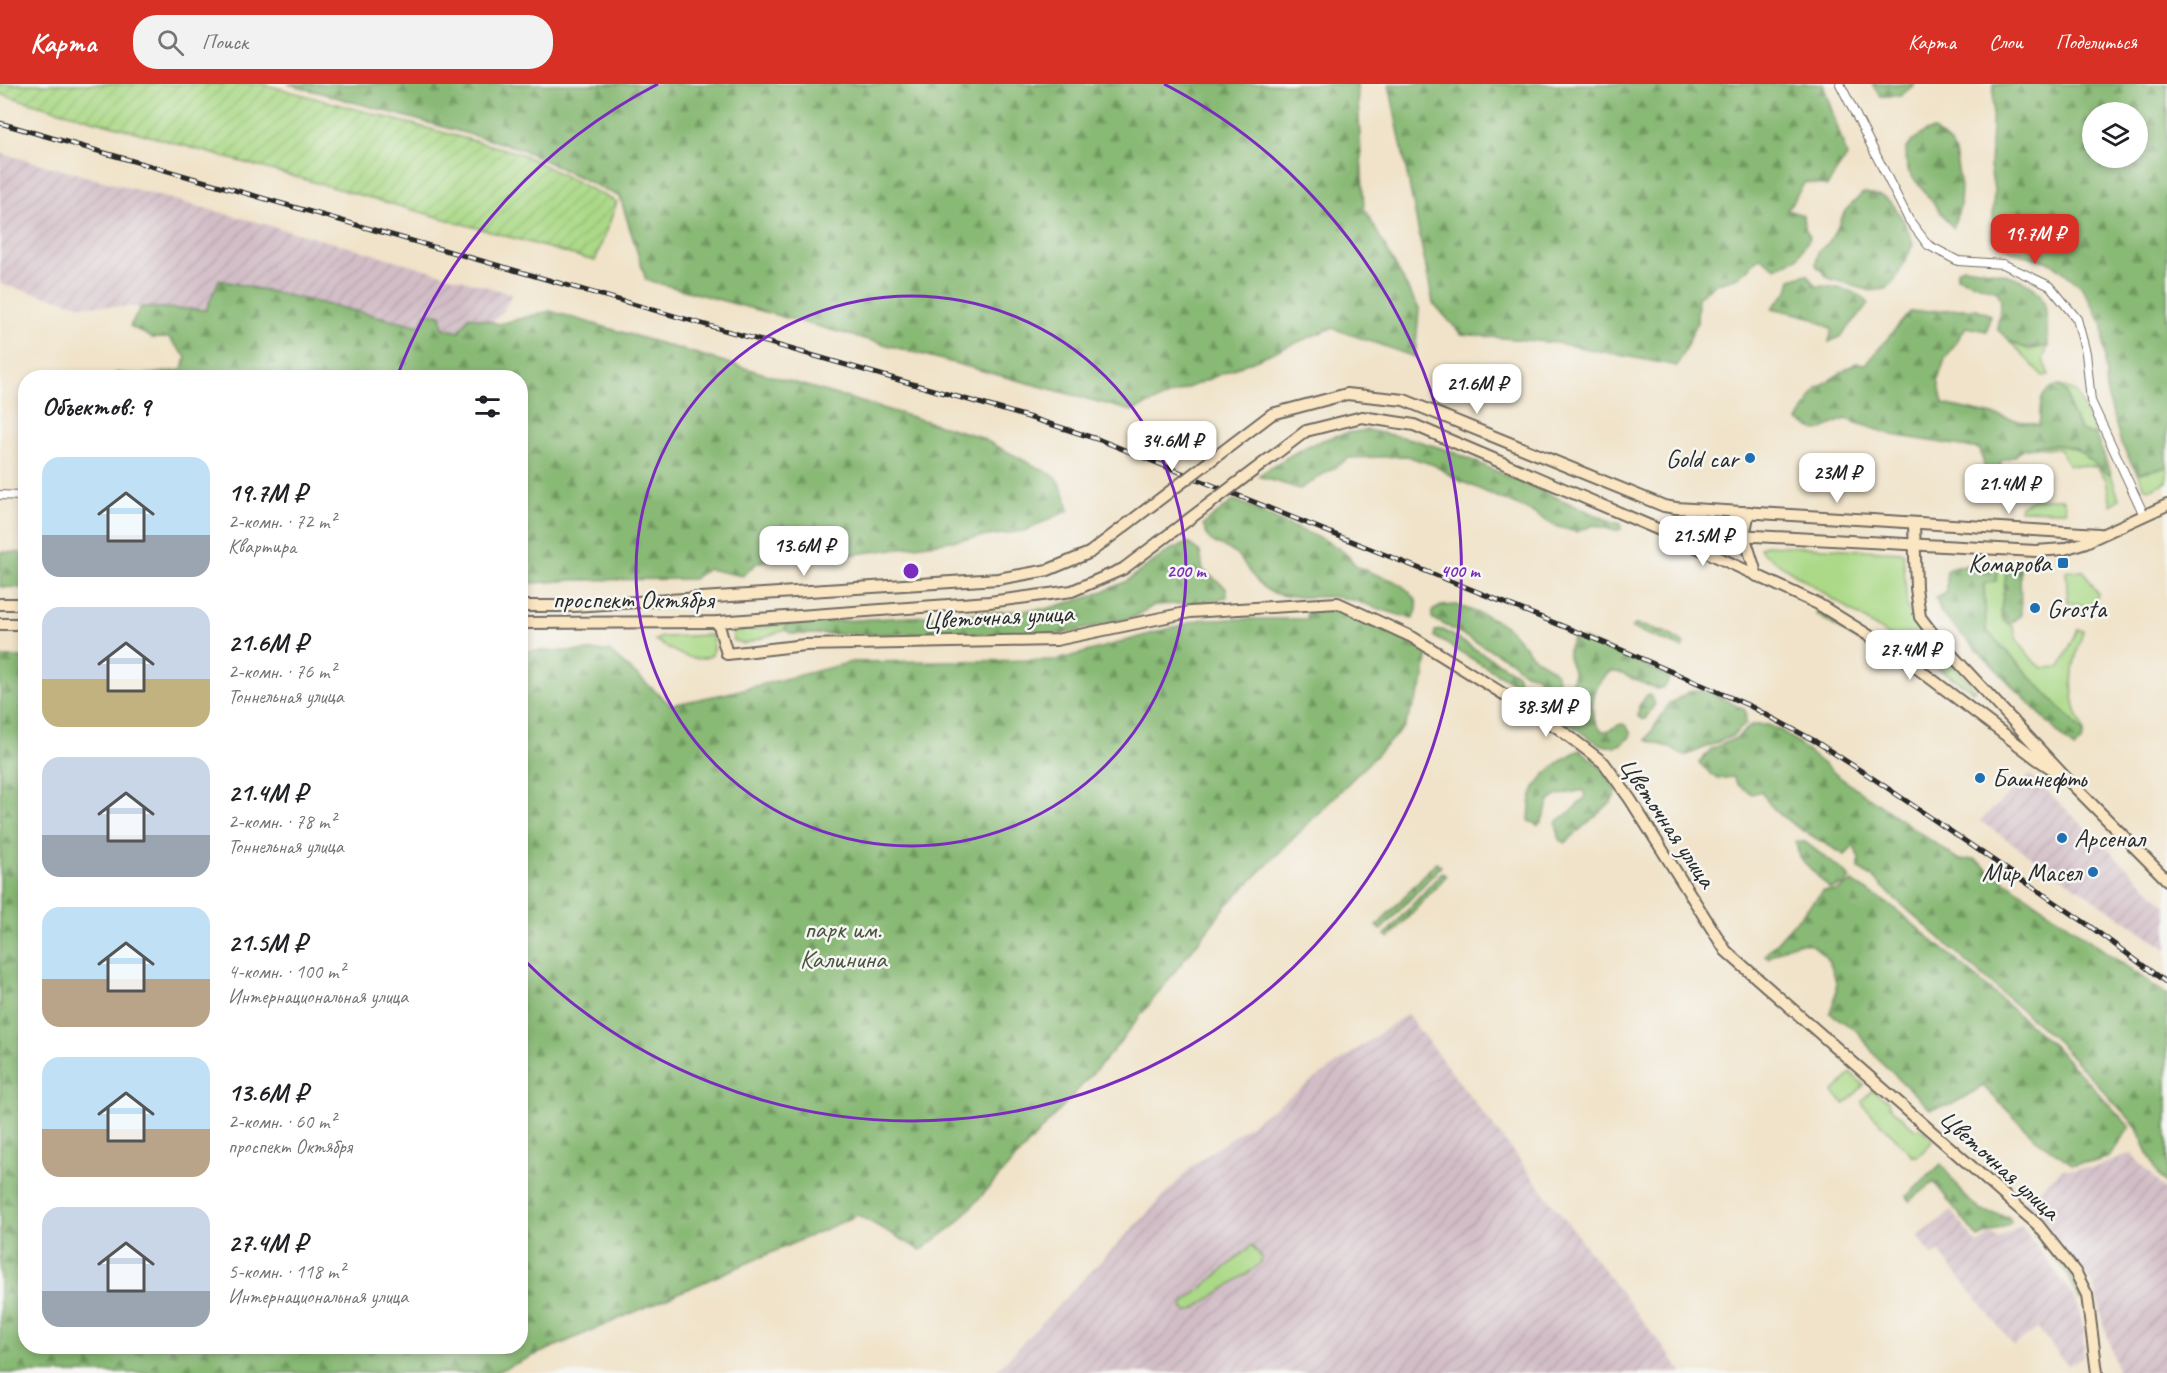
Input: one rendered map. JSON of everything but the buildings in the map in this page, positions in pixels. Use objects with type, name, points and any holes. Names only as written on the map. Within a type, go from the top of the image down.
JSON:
[{"type":"main road","name":"проспект Октября","points":[[528,606],[574,606],[999,579],[1048,570],[1089,553],[1272,414],[1347,394],[1404,400],[1664,506],[1749,512]]},
{"type":"main road","name":"проспект Октября","points":[[528,622],[718,622],[1001,601],[1072,591],[1122,569],[1306,431],[1362,417],[1414,425],[1662,531]]},
{"type":"main road","points":[[1662,531],[2036,551],[2064,549],[2167,505]]},
{"type":"main road","points":[[1757,576],[1744,535],[1749,512],[2102,534]]},
{"type":"main road","points":[[1914,524],[1916,588],[1920,617],[1936,638],[2066,778],[2167,880]]},
{"type":"main road","points":[[1662,531],[1818,604],[1898,653],[2037,759],[2066,778]]},
{"type":"main road","name":"Цветочная улица","points":[[718,622],[728,654],[805,645],[1056,640],[1190,612],[1338,603],[1412,638],[1558,728],[1604,763],[1630,799],[1725,951],[2038,1225],[2076,1273],[2087,1295],[2097,1373]]},
{"type":"main road","points":[[0,604],[18,604]]},
{"type":"main road","points":[[0,624],[18,624]]},
{"type":"street","points":[[1840,84],[1909,220],[1928,245],[1959,261],[2003,264],[2050,286],[2077,319],[2086,353],[2091,401],[2144,515]]},
{"type":"street","points":[[0,495],[18,494]]},
{"type":"shaded area","points":[[0,153],[360,250],[512,294],[503,312],[492,322],[469,316],[459,332],[421,326],[219,280],[206,310],[80,305],[0,284]]},
{"type":"shaded area","points":[[2030,775],[2167,906],[2167,949],[1980,821]]},
{"type":"shaded area","points":[[1407,1014],[1683,1373],[994,1373],[1193,1165]]},
{"type":"shaded area","points":[[2132,1154],[2167,1193],[2167,1373],[2118,1373],[2093,1284],[2023,1202],[2063,1169],[2093,1168]]},
{"type":"shaded area","points":[[1952,1211],[1977,1245],[1991,1234],[1998,1239],[2021,1225],[2076,1300],[2084,1330],[2083,1356],[2068,1366],[2038,1328],[2014,1346],[1939,1252],[1932,1256],[1918,1236]]},
{"type":"green space","points":[[0,84],[263,84],[519,153],[617,202],[595,261],[0,94]]},
{"type":"green space","points":[[288,84],[1357,84],[1364,208],[1419,309],[1415,357],[1332,328],[1132,411],[646,280],[620,197],[519,148]]},
{"type":"green space","points":[[1389,84],[1823,84],[1847,156],[1827,186],[1805,182],[1787,210],[1803,215],[1804,227],[1810,237],[1797,258],[1776,268],[1760,257],[1738,277],[1717,283],[1698,297],[1697,323],[1677,366],[1557,343],[1461,334],[1433,303]]},
{"type":"green space","points":[[1872,84],[1915,84],[1900,96],[1880,96]]},
{"type":"green space","points":[[1994,84],[2167,84],[2167,467],[2139,473],[2133,466],[2121,443],[2107,394],[2103,325],[2081,286],[2052,263],[2015,253],[1992,238],[1994,189],[1990,167]]},
{"type":"green space","points":[[1934,130],[1951,144],[1955,153],[1961,187],[1960,206],[1953,228],[1907,170],[1906,150],[1913,140],[1925,132]]},
{"type":"green space","points":[[1863,193],[1881,196],[1896,208],[1913,245],[1894,282],[1885,289],[1871,291],[1828,278],[1816,265],[1818,252],[1829,242],[1845,211]]},
{"type":"green space","points":[[1963,267],[2008,275],[2029,284],[2037,291],[2046,310],[2048,346],[2026,348],[2015,344],[2003,335],[1997,329],[2001,300],[1997,291],[1957,277],[1957,270]]},
{"type":"green space","points":[[1807,274],[1815,286],[1852,292],[1869,304],[1841,336],[1829,342],[1832,329],[1811,317],[1772,308],[1788,291],[1791,279]]},
{"type":"green space","points":[[219,280],[421,326],[426,313],[441,315],[443,328],[459,332],[469,316],[499,324],[550,311],[977,436],[1056,477],[1069,510],[1024,531],[842,556],[767,560],[757,563],[742,576],[708,569],[693,579],[574,580],[528,583],[528,370],[182,370],[186,357],[169,338],[152,338],[130,326],[141,307],[206,310]]},
{"type":"green space","points":[[1977,309],[1990,315],[1987,331],[1966,327],[1945,359],[1938,380],[1943,404],[2039,425],[2043,396],[2058,385],[2066,393],[2070,411],[2081,430],[2096,436],[2110,471],[2109,475],[2075,448],[2041,445],[2023,449],[2015,456],[2002,460],[1997,475],[1988,482],[1980,449],[1893,435],[1845,419],[1818,431],[1798,421],[1817,388],[1856,363],[1866,364],[1910,312]]},
{"type":"green space","points":[[2009,341],[2029,350],[2048,346],[2043,360],[2049,375],[2043,376]]},
{"type":"green space","points":[[2058,385],[2077,393],[2096,436],[2081,430],[2070,411],[2066,393]]},
{"type":"green space","points":[[1367,430],[1411,439],[1451,451],[1621,524],[1621,529],[1615,531],[1594,525],[1576,532],[1555,526],[1530,511],[1458,480],[1434,465],[1406,456],[1349,458],[1300,489],[1258,476],[1284,459],[1322,440]]},
{"type":"green space","points":[[2041,445],[2072,448],[2092,459],[2107,473],[2109,474],[2110,471],[2119,499],[2111,505],[2106,479],[2097,467],[2069,465],[2059,449],[2032,447]]},
{"type":"green space","points":[[2133,466],[2139,473],[2167,467],[2167,482],[2151,489],[2145,488]]},
{"type":"green space","points":[[2035,499],[2062,499],[2066,511],[2020,510],[2021,506]]},
{"type":"green space","points":[[1234,500],[1324,540],[1346,554],[1358,567],[1399,584],[1414,597],[1417,603],[1413,618],[1338,597],[1285,596],[1263,588],[1235,554],[1209,539],[1203,525]]},
{"type":"green space","points":[[1188,543],[1200,552],[1203,570],[1226,588],[1227,597],[1199,603],[1154,605],[1135,617],[1062,634],[792,634],[785,630],[787,624],[1046,609],[1092,596],[1125,582],[1170,550]]},
{"type":"green space","points":[[1765,545],[1903,552],[1907,608],[1914,622],[1975,689],[1973,691],[1763,553],[1760,548]]},
{"type":"green space","points":[[0,552],[18,553],[18,588],[0,587]]},
{"type":"green space","points":[[1956,566],[1998,566],[1996,581],[1984,584],[1986,630],[2084,733],[2082,740],[2074,749],[1941,613],[1936,598],[1946,593],[1947,570]]},
{"type":"green space","points":[[1998,566],[2007,566],[2001,611],[2003,620],[2013,627],[2017,640],[2035,663],[2043,668],[2060,667],[2078,629],[2083,631],[2075,661],[2072,690],[2084,733],[1986,630],[1984,584],[1996,580]]},
{"type":"green space","points":[[2007,566],[2020,568],[2021,615],[2009,624],[2004,620],[2001,611]]},
{"type":"green space","points":[[2066,571],[2084,571],[2098,594],[2093,607],[2068,602]]},
{"type":"green space","points":[[1457,605],[1491,618],[1509,629],[1534,657],[1556,673],[1558,682],[1563,688],[1570,687],[1573,678],[1568,653],[1573,639],[1583,639],[1669,678],[1664,688],[1656,689],[1620,673],[1611,671],[1604,676],[1595,691],[1593,700],[1592,708],[1597,724],[1602,731],[1621,724],[1626,725],[1631,734],[1620,745],[1597,743],[1535,695],[1541,686],[1537,676],[1525,673],[1511,661],[1432,618],[1432,611],[1441,606]]},
{"type":"green space","name":"парк им. Калинина","points":[[1308,609],[1339,609],[1428,652],[1423,684],[1404,727],[1226,906],[1112,1052],[955,1225],[921,1250],[858,1215],[494,1373],[0,1373],[0,657],[18,657],[18,1354],[528,1354],[528,651],[609,651],[671,705],[852,662],[1058,660],[1203,619],[1308,619],[1306,616]]},
{"type":"green space","points":[[1819,610],[1877,646],[1874,651],[1816,614]]},
{"type":"green space","points":[[787,624],[785,630],[744,644],[733,640],[733,632]]},
{"type":"green space","points":[[1635,625],[1661,631],[1684,644],[1682,648],[1631,628]]},
{"type":"green space","points":[[1443,630],[1517,674],[1519,681],[1515,684],[1435,637],[1435,631]]},
{"type":"green space","points":[[711,635],[712,655],[697,659],[675,652],[655,640],[662,637]]},
{"type":"green space","points":[[1692,690],[1710,692],[1745,710],[1746,724],[1732,736],[1685,756],[1672,748],[1646,740],[1669,704]]},
{"type":"green space","points":[[1647,695],[1650,695],[1655,704],[1645,719],[1641,719],[1638,716],[1639,706]]},
{"type":"green space","points":[[1752,725],[1768,725],[1782,731],[1841,778],[1959,860],[1974,859],[2167,995],[2167,1186],[2158,1175],[2136,1126],[2059,1043],[1875,879],[1859,869],[1859,859],[1854,846],[1845,855],[1786,819],[1767,801],[1762,791],[1752,794],[1738,785],[1733,777],[1717,779],[1699,763],[1711,749],[1736,738]]},
{"type":"green space","points":[[1580,750],[1603,769],[1617,791],[1611,802],[1565,843],[1560,840],[1556,822],[1574,809],[1585,797],[1583,790],[1551,800],[1538,825],[1529,821],[1530,802],[1536,785],[1546,773],[1566,757]]},
{"type":"green space","points":[[1796,841],[1805,842],[1847,874],[1850,879],[1844,885],[1830,889],[1799,857]]},
{"type":"green space","points":[[1436,862],[1441,866],[1381,930],[1377,926]]},
{"type":"green space","points":[[1442,872],[1446,876],[1389,938],[1385,935]]},
{"type":"green space","points":[[1852,882],[1892,906],[2059,1051],[2130,1127],[2109,1157],[2089,1163],[2072,1164],[2036,1139],[1983,1086],[1951,1105],[1930,1109],[1877,1058],[1858,1032],[1830,1013],[1836,982],[1830,965],[1820,951],[1798,943],[1768,958],[1765,955],[1823,891],[1837,891]]},
{"type":"green space","points":[[1851,1073],[1864,1085],[1845,1104],[1833,1093]]},
{"type":"green space","points":[[1872,1090],[1888,1101],[1889,1106],[1915,1129],[1921,1128],[1931,1138],[1932,1142],[1918,1156],[1913,1156],[1863,1105],[1862,1101]]},
{"type":"green space","points":[[1941,1164],[1967,1199],[1982,1211],[2009,1217],[2011,1222],[1978,1238],[1934,1182],[1910,1201],[1907,1196]]},
{"type":"green space","points":[[2037,1230],[2073,1275],[2083,1298],[2080,1300],[2068,1275],[2034,1234]]},
{"type":"green space","points":[[1252,1245],[1261,1257],[1260,1263],[1255,1268],[1191,1311],[1183,1309],[1182,1305]]},
{"type":"railway","points":[[0,123],[1028,417],[1100,440],[1622,650],[1750,706],[1815,741],[1877,781],[2084,922],[2167,983]]},
{"type":"place","name":"Gold car","points":[[1750,458]]},
{"type":"place","name":"Комарова","points":[[2063,563]]},
{"type":"place","name":"Grosta","points":[[2035,608]]},
{"type":"place","name":"Башнефть","points":[[1980,778]]},
{"type":"place","name":"Арсенал","points":[[2062,838]]},
{"type":"place","name":"Мир Масел","points":[[2093,872]]}]
